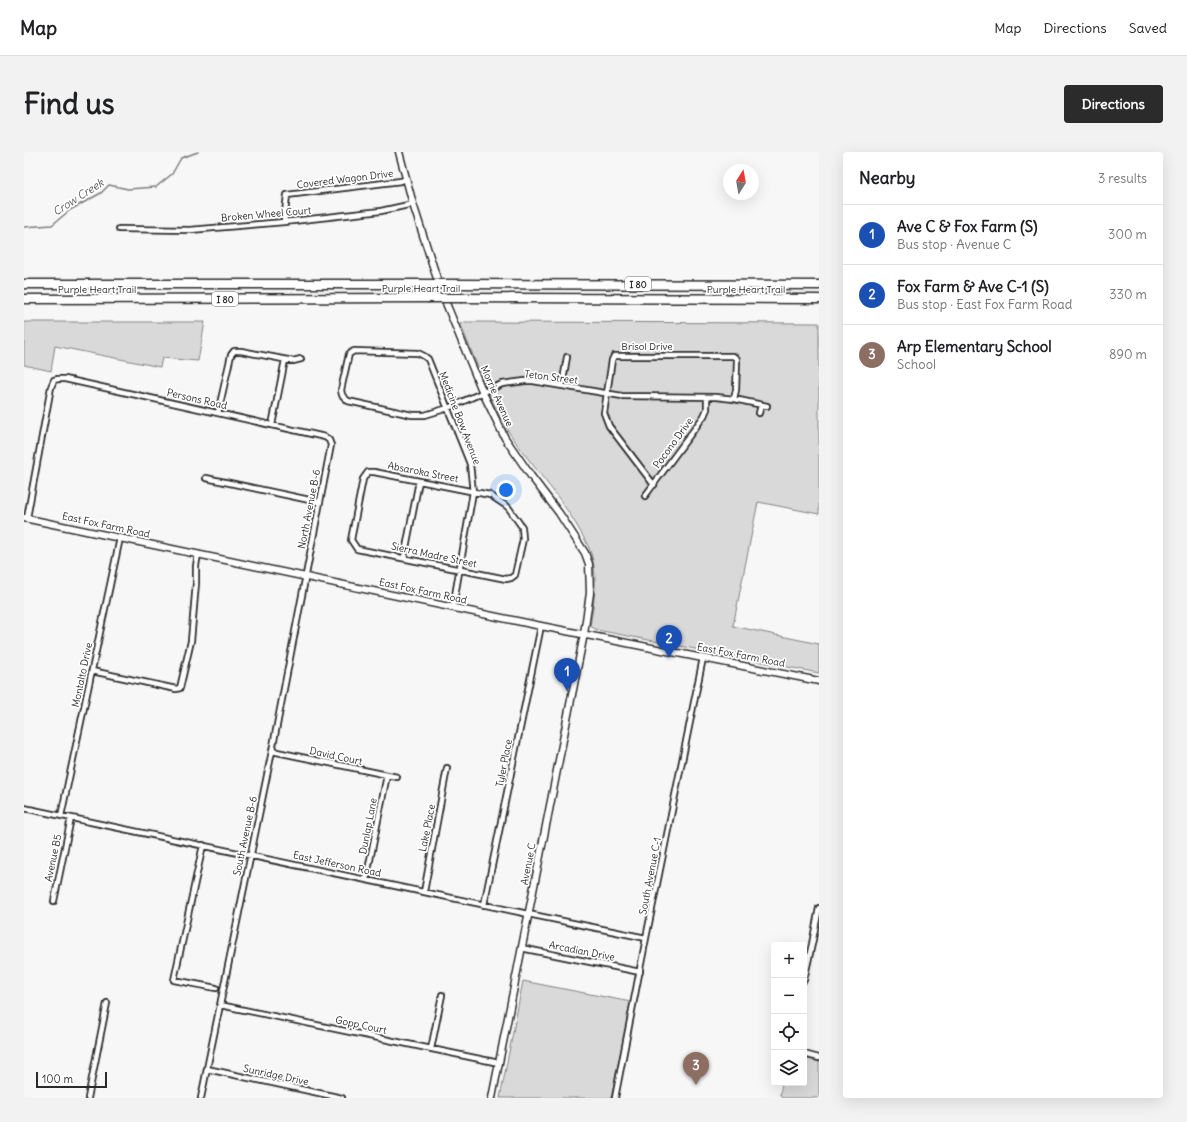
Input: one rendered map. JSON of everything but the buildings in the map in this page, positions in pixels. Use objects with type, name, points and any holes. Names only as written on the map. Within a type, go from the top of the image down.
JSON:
[{"type":"highway","name":"Purple Heart Trail","points":[[24,283],[819,285]]},
{"type":"highway","name":"Purple Heart Trail","points":[[24,299],[819,299]]},
{"type":"main road","name":"Morrie Avenue","points":[[399,152],[413,204],[441,291],[483,393],[505,438],[559,513],[584,552],[588,564],[590,593],[584,634]]},
{"type":"main road","name":"East Fox Farm Road","points":[[25,518],[541,626],[819,681]]},
{"type":"main road","name":"Avenue C","points":[[492,1098],[584,634]]},
{"type":"street","name":"Covered Wagon Drive","points":[[284,222],[286,195],[401,181],[406,179]]},
{"type":"street","name":"Broken Wheel Court","points":[[119,229],[190,230],[284,222],[381,211],[413,204]]},
{"type":"street","points":[[218,413],[230,354],[240,351],[285,360],[293,361],[301,359]]},
{"type":"street","name":"Medicine Bow Avenue","points":[[342,395],[349,354],[354,351],[418,353],[428,359],[470,464],[474,492],[453,607]]},
{"type":"street","name":"Brisol Drive","points":[[654,485],[606,421],[604,413],[606,394],[614,356],[736,357],[737,382],[734,399]]},
{"type":"street","points":[[562,386],[567,357]]},
{"type":"street","points":[[272,425],[285,360]]},
{"type":"street","name":"Persons Road","points":[[25,518],[51,387],[54,380],[58,379],[66,379],[325,437],[329,440],[330,445]]},
{"type":"street","name":"Teton Street","points":[[342,395],[348,401],[412,415],[424,414],[448,408],[502,384],[525,381],[626,397],[707,397],[734,399],[767,406]]},
{"type":"street","name":"Pocono Drive","points":[[645,496],[704,416],[707,409],[707,397]]},
{"type":"street","points":[[759,413],[761,405]]},
{"type":"street","name":"North Avenue B-6","points":[[305,576],[330,445]]},
{"type":"street","name":"Absaroka Street","points":[[357,549],[351,540],[363,479],[368,472],[490,495],[508,508],[522,527],[523,538],[515,575],[506,580]]},
{"type":"street","points":[[206,478],[320,502]]},
{"type":"street","points":[[404,558],[419,481]]},
{"type":"street","name":"Montalto Drive","points":[[61,816],[120,538]]},
{"type":"street","name":"Sierra Madre Street","points":[[357,549],[506,580]]},
{"type":"street","points":[[92,671],[176,689],[180,688],[191,641],[198,554]]},
{"type":"street","name":"South Avenue B-6","points":[[201,1098],[272,751],[305,576]]},
{"type":"street","name":"Tyler Place","points":[[484,905],[541,626]]},
{"type":"street","name":"South Avenue C-1","points":[[615,1098],[703,658]]},
{"type":"street","name":"David Court","points":[[272,751],[398,778]]},
{"type":"street","name":"Lake Place","points":[[424,892],[447,768]]},
{"type":"street","name":"Dunlap Lane","points":[[366,880],[388,775]]},
{"type":"street","name":"East Jefferson Road","points":[[24,808],[646,938]]},
{"type":"street","name":"Avenue B5","points":[[54,901],[71,818]]},
{"type":"street","points":[[203,845],[174,980],[216,988]]},
{"type":"street","points":[[804,978],[819,908]]},
{"type":"street","name":"Arcadian Drive","points":[[521,948],[640,972]]},
{"type":"street","points":[[431,1049],[442,995]]},
{"type":"street","points":[[88,1098],[107,1003]]},
{"type":"street","name":"Gopp Court","points":[[220,1005],[499,1063]]},
{"type":"street","points":[[807,1055],[819,1058]]},
{"type":"street","name":"Sunridge Drive","points":[[206,1069],[342,1098]]},
{"type":"shaded area","points":[[24,322],[205,322],[198,361],[162,358],[160,367],[55,346],[51,371],[24,365]]},
{"type":"shaded area","points":[[460,323],[819,323],[819,514],[758,502],[733,626],[819,644],[819,673],[597,630],[590,626],[594,600],[595,574],[589,548],[568,511],[513,439],[501,419]]},
{"type":"shaded area","points":[[523,981],[631,1002],[611,1098],[500,1098]]},
{"type":"shaded area","points":[[807,1059],[819,1062],[819,1098],[782,1098],[780,1095],[782,1086],[807,1086]]},
{"type":"waterway","name":"Crow Creek","points":[[24,227],[52,225],[70,210],[101,193],[109,185],[128,189],[156,187],[172,174],[181,158],[198,152]]},
{"type":"place","name":"Fox Farm & Ave C-1 (S)","points":[[669,658]]},
{"type":"place","name":"Ave C & Fox Farm (S)","points":[[567,691]]},
{"type":"place","name":"Arp Elementary School","points":[[696,1085]]}]
